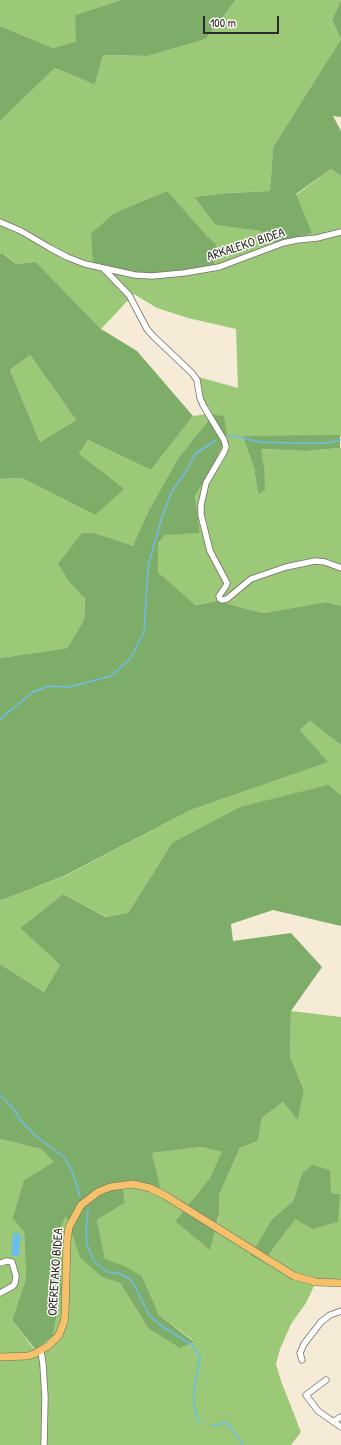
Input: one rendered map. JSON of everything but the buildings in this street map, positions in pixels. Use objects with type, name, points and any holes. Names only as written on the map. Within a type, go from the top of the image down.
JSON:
[{"type":"main road","name":"ORERETAKO BIDEA","points":[[0,1357],[28,1356],[41,1351],[59,1335],[64,1322],[67,1241],[69,1227],[81,1205],[98,1192],[110,1187],[133,1184],[150,1188],[166,1196],[294,1276],[316,1282],[341,1284]]},
{"type":"street","name":"ARKALEKO BIDEA","points":[[0,222],[20,231],[67,257],[85,264],[135,275],[152,276],[206,270],[219,267],[283,243],[316,238],[341,232]]},
{"type":"street","points":[[103,268],[129,295],[147,329],[192,372],[198,380],[200,398],[203,405],[224,440],[226,447],[206,483],[201,504],[201,515],[210,551],[227,583],[219,596],[220,598],[222,600],[227,599],[251,579],[286,567],[315,561],[325,562],[341,568]]},
{"type":"street","points":[[0,1263],[7,1261],[12,1262],[16,1276],[13,1286],[0,1293]]},
{"type":"street","points":[[302,1360],[300,1353],[304,1344],[321,1322],[330,1315],[341,1311]]},
{"type":"street","points":[[41,1351],[45,1397],[44,1445]]},
{"type":"street","points":[[326,1380],[306,1395],[318,1411],[341,1426]]},
{"type":"street","points":[[334,1421],[341,1416]]},
{"type":"green space","points":[[0,0],[121,0],[75,15],[77,42],[53,48],[0,26]]},
{"type":"green space","points":[[121,0],[236,0],[206,39],[148,56],[103,55],[95,85],[55,68],[0,121],[0,26],[53,48],[76,42],[75,15]]},
{"type":"green space","points":[[236,0],[341,0],[332,20],[341,39],[273,147],[270,191],[227,193],[194,197],[215,225],[260,231],[276,243],[296,195],[331,169],[341,176],[341,436],[244,436],[254,468],[258,494],[264,467],[260,449],[306,451],[341,448],[341,606],[327,602],[263,613],[217,601],[194,605],[158,572],[158,543],[165,534],[200,533],[195,496],[212,469],[227,435],[208,414],[208,421],[178,458],[148,512],[133,547],[94,533],[71,584],[85,599],[84,620],[67,648],[0,658],[0,479],[22,478],[95,515],[79,454],[88,440],[151,470],[193,416],[207,414],[195,376],[238,388],[236,329],[188,318],[157,308],[134,294],[101,329],[36,262],[16,264],[5,254],[0,254],[0,121],[55,68],[95,85],[103,55],[148,56],[206,39]],"holes":[[[206,235],[216,244],[129,275]]]},
{"type":"green space","points":[[341,0],[341,39],[332,20]]},
{"type":"green space","points":[[341,39],[341,117],[333,116],[341,131],[341,176],[331,169],[296,194],[312,233],[276,243],[260,231],[215,225],[194,197],[227,193],[270,191],[273,147]]},
{"type":"green space","points":[[167,191],[206,235],[216,244],[214,265],[182,270],[129,275],[93,262],[91,234],[113,214]]},
{"type":"green space","points":[[0,254],[4,254],[16,264],[36,262],[101,329],[137,351],[193,416],[151,470],[88,440],[79,454],[124,489],[95,515],[22,478],[0,479]],"holes":[[[30,355],[76,420],[40,442],[10,370]]]},
{"type":"green space","points":[[30,355],[76,420],[40,442],[10,370]]},
{"type":"green space","points":[[207,414],[224,416],[227,435],[212,469],[195,496],[200,533],[165,535],[158,543],[158,572],[195,605],[217,601],[263,613],[327,602],[341,606],[341,745],[310,721],[300,730],[328,762],[191,810],[64,876],[0,900],[0,658],[67,648],[84,620],[85,599],[71,584],[58,564],[82,533],[94,533],[133,546],[148,512],[178,458],[208,421]]},
{"type":"green space","points":[[340,435],[340,448],[306,451],[261,449],[264,467],[265,490],[258,494],[254,468],[243,436]]},
{"type":"green space","points":[[310,721],[341,745],[341,795],[328,786],[172,843],[128,913],[107,917],[63,894],[20,928],[60,965],[44,992],[0,964],[0,900],[65,876],[191,810],[327,762],[300,730]]},
{"type":"green space","points":[[328,785],[341,795],[341,926],[273,910],[231,924],[233,941],[291,933],[322,967],[291,1011],[290,1056],[304,1090],[298,1120],[283,1102],[262,1118],[258,1141],[240,1148],[219,1195],[219,1214],[210,1250],[175,1221],[210,1178],[222,1152],[201,1147],[152,1153],[160,1188],[122,1181],[125,1203],[97,1220],[105,1259],[124,1266],[142,1276],[159,1315],[194,1342],[180,1348],[148,1328],[120,1283],[102,1277],[80,1257],[66,1216],[58,1233],[62,1288],[53,1336],[35,1349],[12,1320],[26,1278],[24,1232],[13,1218],[24,1180],[54,1162],[41,1149],[0,1139],[0,964],[44,992],[60,965],[20,928],[63,894],[106,917],[128,913],[172,843],[240,807]]},
{"type":"green space","points":[[291,1011],[341,1017],[341,1283],[315,1284],[306,1303],[291,1324],[280,1349],[276,1364],[301,1432],[291,1445],[0,1445],[0,1139],[41,1149],[55,1162],[24,1180],[26,1278],[12,1320],[34,1349],[53,1336],[62,1288],[58,1233],[66,1215],[102,1277],[120,1283],[148,1328],[194,1341],[159,1315],[142,1276],[105,1260],[97,1220],[125,1203],[122,1181],[152,1153],[201,1147],[223,1152],[210,1178],[175,1221],[216,1231],[219,1214],[219,1195],[240,1148],[258,1141],[262,1118],[283,1102],[298,1119],[304,1090],[290,1056]],"holes":[[[302,1173],[330,1193],[340,1194],[296,1219],[263,1262],[252,1255],[272,1219],[293,1201]]]},
{"type":"green space","points":[[313,1165],[330,1170],[331,1193],[340,1194],[338,1222],[312,1229],[296,1219],[263,1262],[251,1255],[272,1219],[293,1201],[302,1173]]},
{"type":"water","points":[[13,1233],[21,1234],[19,1256],[11,1256]]},
{"type":"waterway","points":[[228,436],[261,442],[327,443],[341,440]]},
{"type":"waterway","points":[[0,719],[33,692],[49,686],[69,687],[111,676],[130,659],[144,632],[148,566],[162,517],[172,491],[186,471],[195,454],[215,441]]},
{"type":"waterway","points":[[0,1095],[13,1108],[21,1121],[37,1137],[64,1157],[73,1173],[80,1196]]},
{"type":"waterway","points":[[88,1210],[86,1231],[87,1244],[94,1261],[107,1272],[121,1274],[132,1281],[149,1315],[160,1325],[192,1345],[200,1356],[194,1390],[194,1404],[197,1419],[201,1422]]},
{"type":"waterway","points":[[211,1426],[225,1423],[229,1425],[243,1445]]}]
